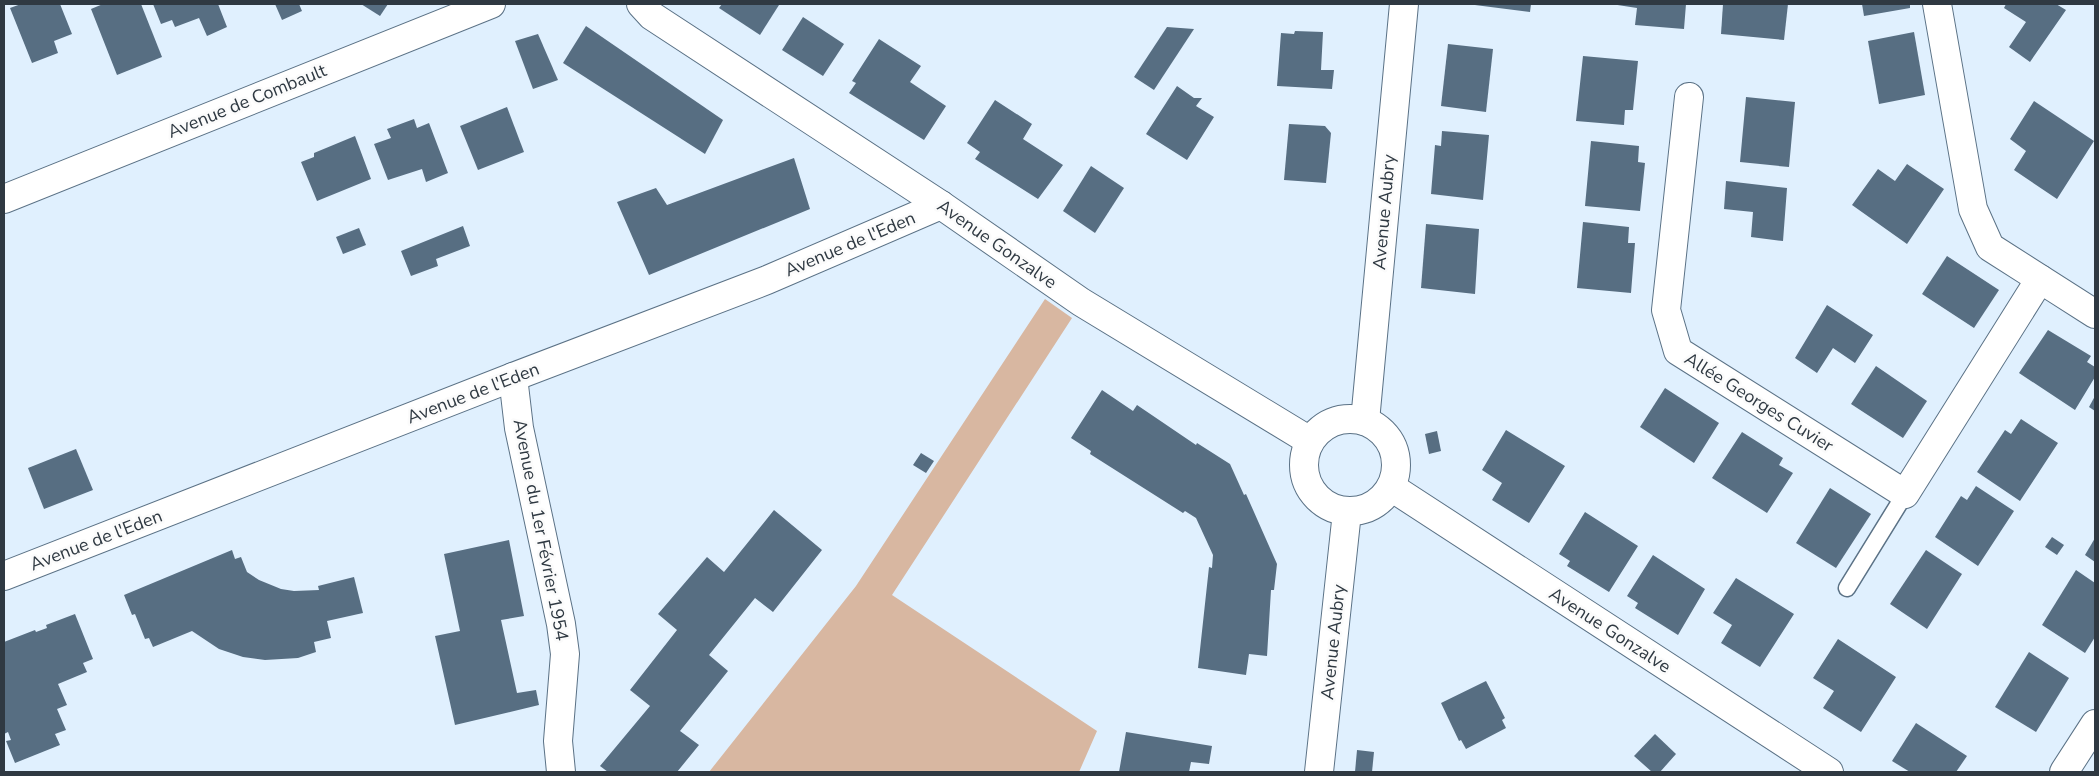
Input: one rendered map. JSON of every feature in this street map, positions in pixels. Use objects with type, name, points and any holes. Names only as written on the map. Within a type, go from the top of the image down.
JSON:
[{"type":"street","name":"Avenue de Combault","points":[[4,199],[491,4]]},
{"type":"street","name":"Avenue Gonzalve","points":[[641,4],[652,16],[941,205],[1081,302],[1310,441]]},
{"type":"street","name":"Avenue Aubry","points":[[1365,421],[1404,4]]},
{"type":"street","points":[[1937,4],[1973,209],[1990,247],[2095,314]]},
{"type":"street","name":"Allée Georges Cuvier","points":[[1689,97],[1666,310],[1678,350],[1905,494]]},
{"type":"street","name":"Avenue de l'Eden","points":[[4,576],[767,280],[941,205]]},
{"type":"street","points":[[1905,494],[2040,279]]},
{"type":"street","name":"Avenue du 1er Février 1954","points":[[513,377],[519,428],[561,624],[565,654],[558,742],[561,772]]},
{"type":"street","points":[[1349,419],[1365,421],[1379,429],[1390,441],[1396,461],[1396,472],[1391,487],[1380,500],[1367,508],[1347,512],[1328,506],[1315,495],[1309,486],[1304,471],[1305,456],[1310,441],[1319,431],[1332,422],[1349,419]]},
{"type":"street","name":"Avenue Gonzalve","points":[[1391,487],[1829,772]]},
{"type":"street","name":"Avenue Aubry","points":[[1319,772],[1347,512]]},
{"type":"street","points":[[2064,772],[2095,724]]},
{"type":"lane","points":[[1847,588],[1905,494]]},
{"type":"shaded area","points":[[1045,299],[1072,318],[892,595],[1097,731],[1079,772],[709,772],[856,586]]},
{"type":"building","points":[[21,4],[60,4],[72,34],[54,41],[58,53],[32,63],[10,8]]},
{"type":"building","points":[[103,4],[141,4],[162,57],[117,75],[91,9]]},
{"type":"building","points":[[153,4],[218,4],[227,27],[207,36],[199,18],[175,27],[172,20],[161,24]]},
{"type":"building","points":[[275,4],[299,4],[302,11],[282,20]]},
{"type":"building","points":[[361,4],[388,4],[380,16]]},
{"type":"building","points":[[722,4],[779,5],[760,35],[719,8]]},
{"type":"building","points":[[1467,4],[1531,4],[1530,12]]},
{"type":"building","points":[[1611,4],[1686,4],[1684,29],[1635,25],[1637,8]]},
{"type":"building","points":[[1723,4],[1788,4],[1784,40],[1721,34]]},
{"type":"building","points":[[1862,4],[1910,4],[1910,8],[1864,16]]},
{"type":"building","points":[[2006,4],[2056,4],[2066,10],[2030,62],[2009,47],[2026,22],[2004,8]]},
{"type":"building","points":[[803,17],[844,44],[823,76],[782,50]]},
{"type":"building","points":[[586,26],[723,120],[705,154],[563,63]]},
{"type":"building","points":[[1167,27],[1194,29],[1154,90],[1134,77]]},
{"type":"building","points":[[1295,31],[1323,32],[1321,70],[1334,70],[1332,89],[1277,86],[1281,33],[1294,34]]},
{"type":"building","points":[[1914,32],[1925,95],[1879,104],[1868,41]]},
{"type":"building","points":[[538,34],[558,80],[533,89],[515,41]]},
{"type":"building","points":[[879,39],[921,66],[910,82],[946,106],[924,140],[849,93],[856,83],[852,81]]},
{"type":"building","points":[[1448,44],[1493,49],[1486,112],[1441,106]]},
{"type":"building","points":[[1583,56],[1638,61],[1633,110],[1625,110],[1624,125],[1576,121]]},
{"type":"building","points":[[1177,86],[1194,98],[1202,98],[1196,106],[1214,117],[1187,160],[1146,134]]},
{"type":"building","points":[[1746,97],[1795,102],[1789,167],[1740,162]]},
{"type":"building","points":[[995,100],[1032,124],[1023,139],[1063,165],[1038,199],[975,159],[980,152],[967,143]]},
{"type":"building","points":[[2034,101],[2094,141],[2057,199],[2014,170],[2026,151],[2010,139]]},
{"type":"building","points":[[507,107],[524,152],[478,170],[460,126]]},
{"type":"building","points":[[414,119],[417,128],[429,123],[448,173],[426,182],[422,169],[388,180],[374,144],[391,138],[387,129]]},
{"type":"building","points":[[1289,124],[1325,126],[1331,133],[1326,183],[1284,180]]},
{"type":"building","points":[[1442,131],[1489,135],[1483,200],[1431,194],[1435,145],[1441,146]]},
{"type":"building","points":[[355,136],[371,179],[317,201],[301,162],[314,157],[314,153]]},
{"type":"building","points":[[1591,141],[1639,146],[1638,162],[1645,163],[1640,211],[1585,206]]},
{"type":"building","points":[[794,158],[810,209],[649,275],[617,202],[656,188],[667,205]]},
{"type":"building","points":[[1907,164],[1944,189],[1907,244],[1852,205],[1878,169],[1895,181]]},
{"type":"building","points":[[1091,166],[1124,188],[1095,233],[1063,211]]},
{"type":"building","points":[[1726,181],[1787,188],[1783,241],[1751,237],[1753,212],[1724,209]]},
{"type":"building","points":[[1583,222],[1629,227],[1628,243],[1635,243],[1631,293],[1577,288]]},
{"type":"building","points":[[1426,224],[1479,229],[1475,294],[1421,288]]},
{"type":"building","points":[[463,226],[470,246],[436,259],[438,266],[411,276],[401,251]]},
{"type":"building","points":[[359,228],[366,245],[343,254],[336,237]]},
{"type":"building","points":[[1947,256],[1999,290],[1974,328],[1922,294]]},
{"type":"building","points":[[1827,305],[1873,335],[1855,363],[1833,348],[1817,373],[1795,358]]},
{"type":"building","points":[[2048,330],[2091,356],[2087,362],[2095,367],[2095,377],[2075,410],[2019,373]]},
{"type":"building","points":[[1876,366],[1927,401],[1903,438],[1851,404]]},
{"type":"building","points":[[1665,388],[1719,423],[1694,463],[1640,427]]},
{"type":"building","points":[[1102,390],[1133,411],[1137,405],[1196,445],[1197,443],[1230,464],[1244,495],[1246,494],[1277,564],[1274,590],[1271,590],[1267,656],[1249,654],[1246,675],[1198,668],[1209,567],[1212,568],[1213,555],[1196,518],[1185,511],[1183,513],[1090,454],[1091,451],[1071,438]]},
{"type":"building","points":[[2095,396],[2095,411],[2089,407]]},
{"type":"building","points":[[2021,419],[2058,443],[2020,501],[1977,472],[2005,430],[2011,434]]},
{"type":"building","points":[[1506,430],[1565,466],[1529,523],[1492,500],[1502,483],[1482,470]]},
{"type":"building","points":[[1437,431],[1441,451],[1429,454],[1425,434]]},
{"type":"building","points":[[1742,432],[1783,458],[1779,465],[1793,473],[1767,513],[1712,478]]},
{"type":"building","points":[[76,449],[93,490],[44,509],[28,468]]},
{"type":"building","points":[[921,453],[934,461],[926,473],[913,465]]},
{"type":"building","points":[[1976,486],[2014,511],[1978,566],[1935,537],[1961,496],[1967,500]]},
{"type":"building","points":[[1830,488],[1871,514],[1836,568],[1796,543]]},
{"type":"building","points":[[774,510],[822,550],[773,612],[755,598],[709,655],[728,671],[680,731],[699,745],[677,772],[608,772],[600,766],[650,706],[630,690],[677,630],[658,614],[707,557],[724,572]]},
{"type":"building","points":[[1585,512],[1638,546],[1609,592],[1567,566],[1570,561],[1559,554]]},
{"type":"building","points":[[2052,537],[2064,545],[2057,555],[2045,547]]},
{"type":"building","points":[[2095,538],[2095,562],[2085,555]]},
{"type":"building","points":[[509,540],[524,616],[501,620],[517,693],[536,690],[539,705],[455,725],[435,636],[460,631],[444,554]]},
{"type":"building","points":[[232,550],[235,559],[241,557],[247,572],[259,580],[281,589],[294,591],[319,590],[318,586],[354,577],[363,613],[327,621],[331,638],[314,642],[316,652],[298,658],[265,660],[243,657],[219,649],[192,631],[153,647],[149,638],[145,639],[135,614],[132,615],[124,595]]},
{"type":"building","points":[[1926,550],[1962,574],[1927,629],[1890,604]]},
{"type":"building","points":[[1653,555],[1705,589],[1678,635],[1635,608],[1638,603],[1627,596]]},
{"type":"building","points":[[2076,570],[2095,583],[2095,637],[2085,653],[2042,625]]},
{"type":"building","points":[[1736,578],[1794,614],[1760,667],[1721,643],[1732,625],[1713,613]]},
{"type":"building","points":[[75,614],[93,659],[83,663],[87,672],[58,684],[67,705],[57,709],[66,730],[55,734],[60,745],[15,763],[6,741],[11,740],[8,732],[4,734],[4,642],[35,630],[36,632],[47,628],[46,625]]},
{"type":"building","points":[[1838,639],[1896,677],[1861,732],[1823,708],[1834,691],[1813,678]]},
{"type":"building","points":[[2029,652],[2069,678],[2036,732],[1995,707]]},
{"type":"building","points":[[1486,681],[1505,718],[1502,720],[1506,728],[1466,749],[1461,740],[1459,741],[1441,703]]},
{"type":"building","points":[[1916,723],[1967,756],[1956,772],[1910,772],[1892,761]]},
{"type":"building","points":[[1126,732],[1212,746],[1209,764],[1191,762],[1189,772],[1119,772]]},
{"type":"building","points":[[1655,734],[1676,754],[1660,772],[1652,772],[1634,756]]},
{"type":"building","points":[[1357,750],[1374,752],[1372,772],[1355,772]]}]
